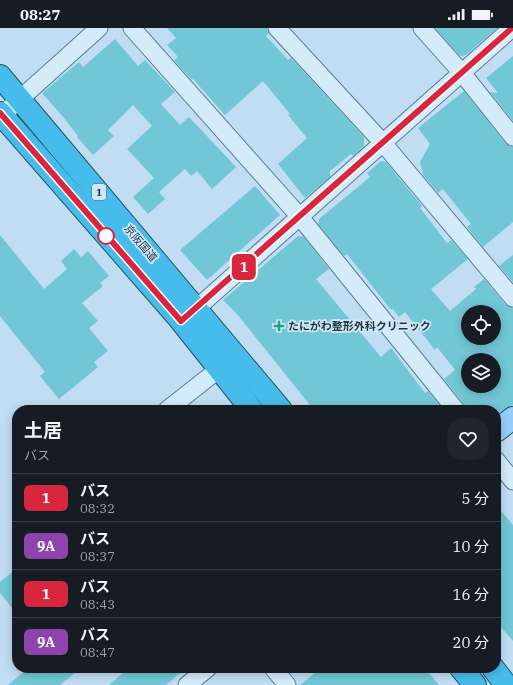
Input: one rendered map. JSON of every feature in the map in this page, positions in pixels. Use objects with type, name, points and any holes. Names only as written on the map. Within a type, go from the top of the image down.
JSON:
[{"type":"highway","name":"京阪国道","points":[[0,76],[21,99],[189,315],[219,369],[248,405]]},
{"type":"highway","name":"京阪国道","points":[[1,115],[189,315],[276,405]]},
{"type":"highway","points":[[465,673],[475,685]]},
{"type":"highway","points":[[497,673],[506,685]]},
{"type":"main road","points":[[501,427],[513,418]]},
{"type":"street","points":[[1,115],[21,99],[99,28]]},
{"type":"street","points":[[132,28],[300,217],[452,405]]},
{"type":"street","points":[[277,28],[383,143],[513,298]]},
{"type":"street","points":[[422,28],[513,137]]},
{"type":"street","points":[[189,315],[383,143],[465,78],[512,28]]},
{"type":"street","points":[[172,405],[219,369]]},
{"type":"street","points":[[501,466],[513,481]]},
{"type":"street","points":[[187,685],[202,673]]},
{"type":"street","points":[[277,673],[287,685]]},
{"type":"building","points":[[167,28],[267,28],[269,33],[266,36],[288,60],[291,58],[364,137],[364,146],[353,156],[351,154],[330,171],[330,177],[305,198],[278,164],[307,138],[288,115],[290,114],[263,81],[225,115],[174,60],[178,57],[167,45],[176,38]]},
{"type":"building","points":[[435,28],[497,28],[466,55],[460,56]]},
{"type":"building","points":[[115,39],[138,66],[145,60],[175,92],[161,104],[180,125],[189,117],[236,167],[212,189],[197,171],[191,176],[185,169],[159,192],[165,199],[148,214],[133,197],[154,178],[127,149],[152,126],[133,105],[108,130],[114,136],[93,155],[42,93],[79,62],[83,67]]},
{"type":"building","points":[[513,56],[513,121],[490,92],[498,93],[486,78]]},
{"type":"building","points":[[464,91],[505,143],[513,147],[513,222],[483,247],[467,227],[471,224],[443,189],[438,193],[423,175],[420,162],[430,144],[418,128]]},
{"type":"building","points":[[381,161],[386,162],[422,206],[420,208],[447,243],[451,240],[468,259],[431,289],[450,311],[476,289],[474,287],[484,279],[505,304],[513,308],[513,405],[501,412],[501,405],[464,405],[444,379],[455,370],[437,347],[435,350],[405,312],[399,317],[393,309],[391,310],[347,254],[344,256],[318,224],[319,219],[370,177],[367,173]]},
{"type":"building","points":[[255,186],[280,215],[207,280],[180,250]]},
{"type":"building","points":[[0,235],[44,289],[67,269],[61,261],[74,249],[81,257],[88,251],[109,276],[100,283],[103,286],[82,303],[98,321],[89,328],[108,351],[94,362],[98,367],[59,399],[40,376],[45,372],[0,316]]},
{"type":"building","points":[[298,236],[304,237],[329,269],[316,279],[381,357],[391,348],[425,393],[428,391],[439,405],[310,405],[237,314],[223,300]]},
{"type":"building","points":[[513,255],[513,282],[499,266]]},
{"type":"building","points":[[501,511],[513,525],[513,641],[501,627]]},
{"type":"building","points":[[12,572],[12,608],[0,593],[0,582]]},
{"type":"building","points":[[22,673],[75,673],[60,685],[8,685]]},
{"type":"building","points":[[123,673],[180,673],[166,685],[109,685]]},
{"type":"building","points":[[315,673],[429,673],[439,685],[300,685]]},
{"type":"bus line","name":"1","points":[[0,113],[181,321],[512,28]]},
{"type":"place","name":"たにがわ整形外科クリニック","points":[[279,326]]}]
